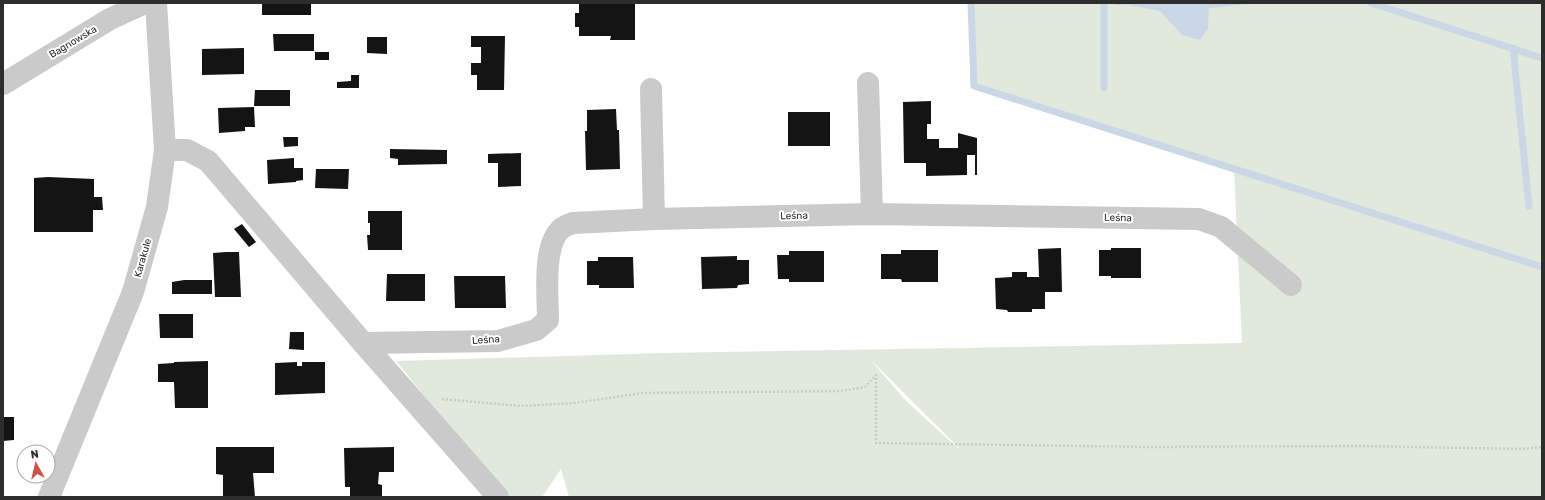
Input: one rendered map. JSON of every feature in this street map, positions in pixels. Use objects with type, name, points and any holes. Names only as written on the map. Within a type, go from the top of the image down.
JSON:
[{"type":"street","name":"Bagnowska","points":[[3,84],[110,19],[145,3]]},
{"type":"street","name":"Karakule","points":[[49,497],[133,292],[157,208],[165,150],[156,3]]},
{"type":"street","points":[[868,83],[872,214]]},
{"type":"street","points":[[651,89],[654,219]]},
{"type":"street","points":[[165,150],[187,150],[208,161],[363,343],[498,497]]},
{"type":"street","name":"Leśna","points":[[363,343],[498,341],[536,330],[548,320],[548,260],[555,236],[562,227],[573,223],[654,219],[872,214],[1199,219],[1221,227],[1291,285]]},
{"type":"path","points":[[409,396],[529,405],[575,403],[643,393],[841,391],[865,387],[876,374],[876,443],[1149,447],[1360,446],[1522,449],[1542,447]]},
{"type":"shaded area","points":[[971,3],[1542,3],[1542,497],[569,497],[561,469],[542,497],[506,497],[396,361],[664,353],[1242,343],[1234,169],[974,86]],"holes":[[[868,357],[959,448],[907,402]]]},
{"type":"water","points":[[1110,3],[1256,3],[1209,8],[1208,29],[1200,40],[1182,35],[1160,11]]},
{"type":"building","points":[[262,3],[311,3],[311,15],[262,15]]},
{"type":"building","points":[[579,3],[635,3],[635,40],[610,40],[611,36],[579,36],[579,27],[575,27],[575,13],[579,13]]},
{"type":"building","points":[[273,34],[314,34],[314,51],[274,51]]},
{"type":"building","points":[[471,36],[505,36],[504,90],[477,90],[477,75],[471,75],[471,63],[481,63],[481,47],[471,47]]},
{"type":"building","points":[[367,37],[387,37],[387,54],[367,53]]},
{"type":"building","points":[[244,48],[244,74],[202,75],[202,49]]},
{"type":"building","points":[[315,52],[329,52],[329,60],[315,60]]},
{"type":"building","points":[[351,75],[359,75],[359,88],[337,88],[337,82],[351,81]]},
{"type":"building","points":[[255,90],[290,90],[290,106],[254,106]]},
{"type":"building","points":[[931,101],[931,124],[927,124],[927,139],[939,139],[939,148],[958,148],[958,133],[977,138],[977,175],[975,175],[975,155],[967,155],[967,175],[926,176],[926,163],[904,163],[903,102]]},
{"type":"building","points":[[254,107],[255,127],[245,127],[245,131],[219,133],[218,108]]},
{"type":"building","points":[[616,109],[617,130],[619,130],[620,169],[586,170],[585,131],[587,131],[587,110]]},
{"type":"building","points":[[788,112],[830,112],[830,146],[788,146]]},
{"type":"building","points":[[283,137],[298,137],[298,146],[284,147]]},
{"type":"building","points":[[390,149],[447,150],[447,164],[398,165],[398,159],[390,158]]},
{"type":"building","points":[[521,153],[521,186],[498,187],[498,163],[488,163],[488,154]]},
{"type":"building","points":[[294,158],[294,168],[303,168],[303,180],[268,184],[267,160]]},
{"type":"building","points":[[316,169],[349,169],[348,189],[315,188]]},
{"type":"building","points":[[48,177],[94,179],[94,197],[102,197],[103,210],[93,210],[93,232],[34,232],[34,178]]},
{"type":"building","points":[[368,211],[402,211],[402,250],[368,250],[367,235],[370,235],[370,223],[368,223]]},
{"type":"building","points":[[242,224],[256,242],[249,247],[234,229]]},
{"type":"building","points":[[1061,248],[1062,292],[1045,292],[1045,309],[1032,309],[1032,312],[1008,312],[1007,310],[996,309],[995,278],[1012,277],[1012,272],[1027,272],[1027,277],[1039,277],[1038,249]]},
{"type":"building","points":[[1111,248],[1141,248],[1141,278],[1111,278],[1111,276],[1099,276],[1099,250],[1111,250]]},
{"type":"building","points":[[901,250],[938,250],[938,282],[902,282],[901,279],[881,279],[881,254],[901,254]]},
{"type":"building","points":[[789,251],[824,251],[824,282],[789,282],[789,279],[778,279],[777,255],[789,255]]},
{"type":"building","points":[[239,252],[241,297],[215,297],[213,253]]},
{"type":"building","points":[[737,256],[737,260],[749,260],[749,284],[738,285],[737,288],[702,289],[701,257]]},
{"type":"building","points":[[598,257],[633,257],[634,288],[599,288],[599,285],[587,285],[587,261],[598,261]]},
{"type":"building","points":[[387,274],[425,274],[425,301],[386,301]]},
{"type":"building","points":[[454,276],[505,276],[506,308],[455,308]]},
{"type":"building","points":[[184,280],[212,280],[212,294],[172,294],[172,282]]},
{"type":"building","points":[[159,314],[193,314],[193,338],[160,338]]},
{"type":"building","points":[[290,332],[304,332],[304,350],[289,349]]},
{"type":"building","points":[[208,361],[208,408],[175,408],[174,382],[158,382],[158,364]]},
{"type":"building","points":[[297,362],[297,366],[302,366],[302,362],[325,362],[325,393],[275,395],[275,363]]},
{"type":"building","points":[[3,417],[14,417],[14,440],[3,441]]},
{"type":"building","points":[[216,447],[274,447],[274,473],[253,473],[255,497],[223,497],[223,475],[216,474]]},
{"type":"building","points":[[394,447],[394,472],[379,472],[378,484],[382,485],[382,497],[350,497],[350,487],[345,487],[344,448]]},
{"type":"waterway","points":[[971,3],[974,86],[1542,267]]},
{"type":"waterway","points":[[1104,3],[1104,88]]},
{"type":"waterway","points":[[1371,3],[1542,58]]},
{"type":"waterway","points":[[1513,48],[1529,206]]}]
